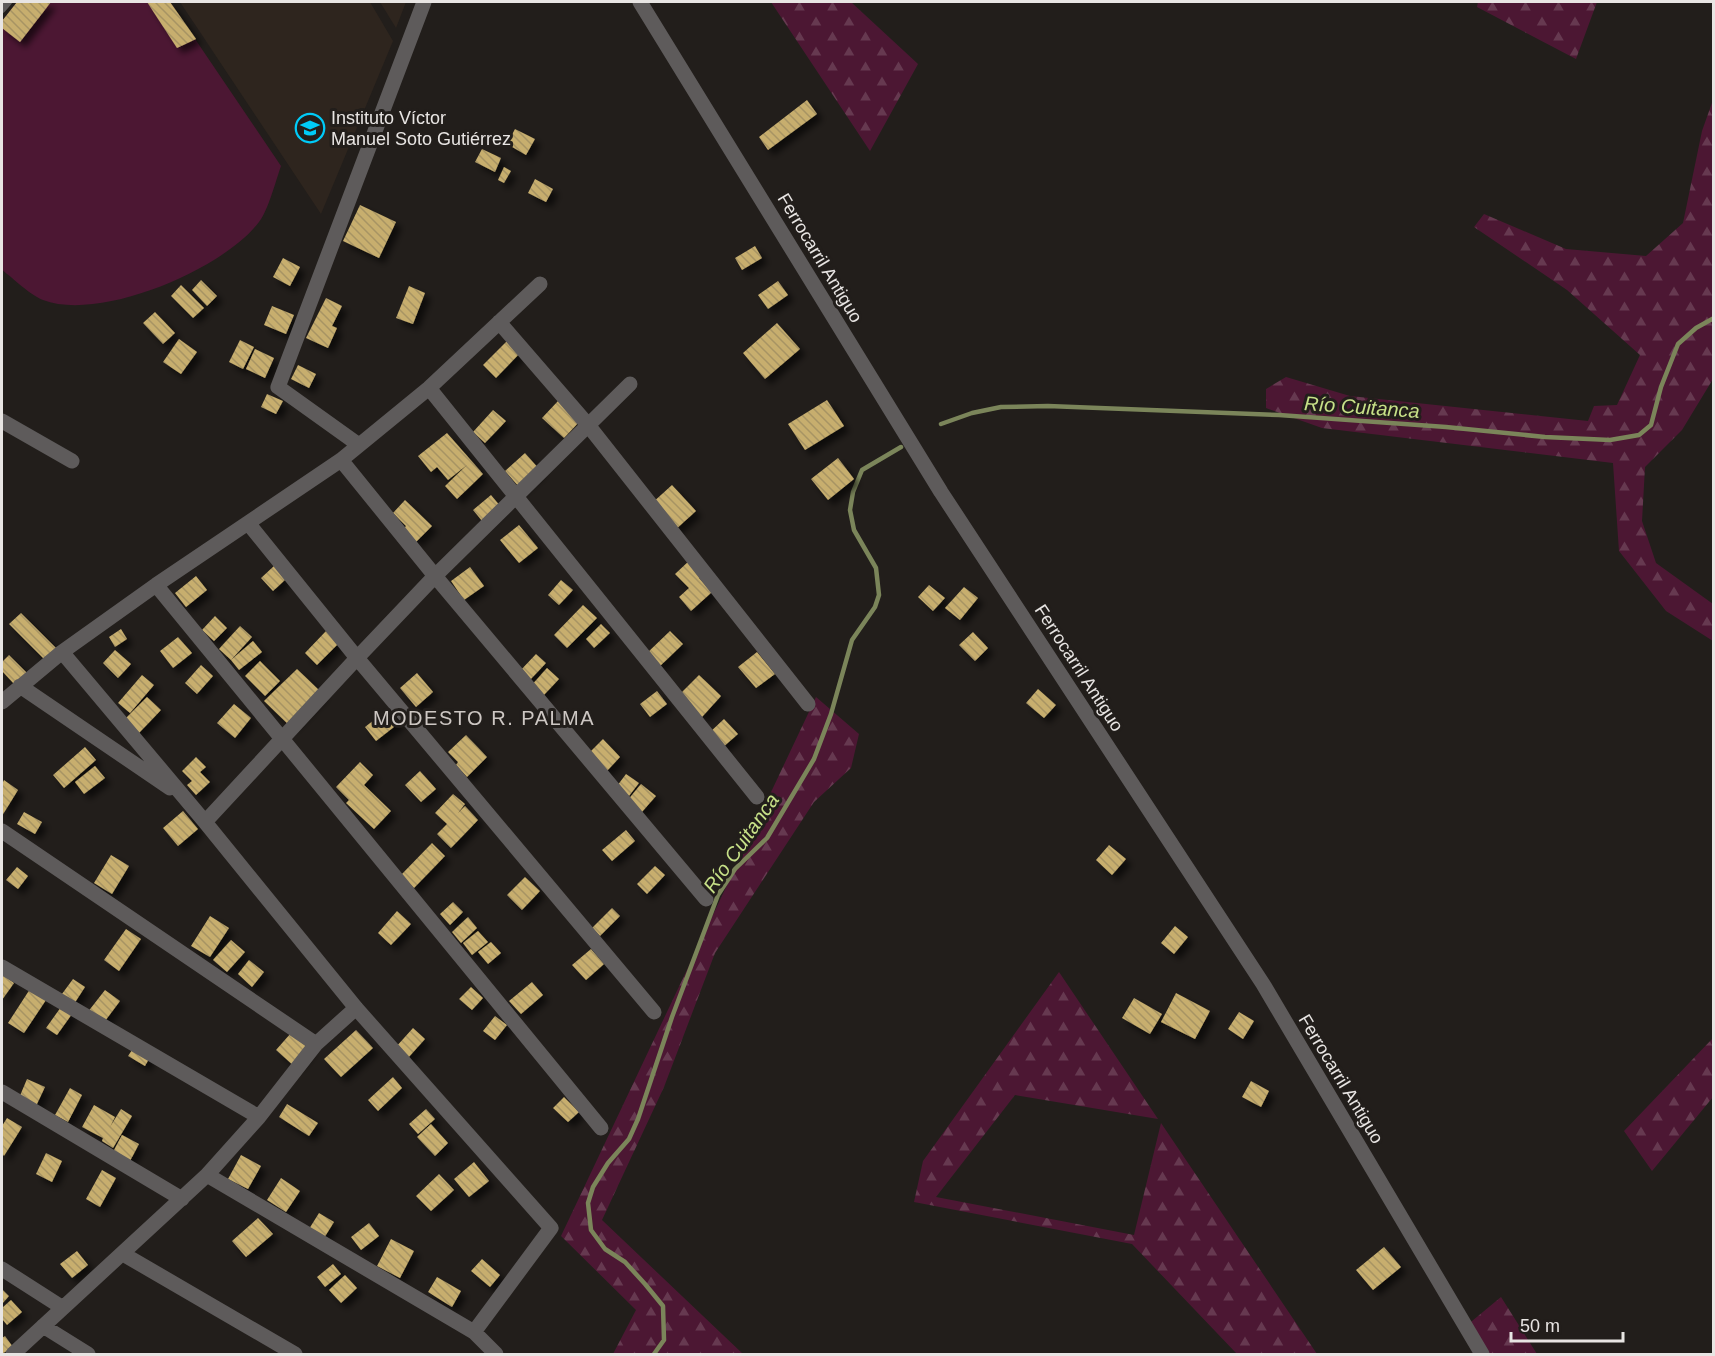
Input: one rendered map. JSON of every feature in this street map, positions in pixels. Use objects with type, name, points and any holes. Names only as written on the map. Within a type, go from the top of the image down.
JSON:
[{"type":"street","points":[[359,445],[278,387],[424,2]]},
{"type":"street","name":"Ferrocarril Antiguo","points":[[642,2],[941,492],[1263,984],[1482,1354]]},
{"type":"street","points":[[2,702],[62,652],[156,585],[341,460],[429,388],[540,284]]},
{"type":"street","points":[[499,322],[588,425],[808,704]]},
{"type":"street","points":[[205,822],[435,576],[630,384]]},
{"type":"street","points":[[429,388],[757,797]]},
{"type":"street","points":[[2,421],[72,461]]},
{"type":"street","points":[[341,460],[435,576],[706,899]]},
{"type":"street","points":[[248,523],[357,658],[654,1012]]},
{"type":"street","points":[[156,585],[601,1128]]},
{"type":"street","points":[[62,652],[205,822],[356,1008],[551,1228],[474,1332]]},
{"type":"street","points":[[20,686],[185,798]]},
{"type":"street","points":[[2,831],[316,1044]]},
{"type":"street","points":[[2,967],[259,1117]]},
{"type":"street","points":[[13,1354],[207,1175],[259,1117],[316,1044],[356,1008]]},
{"type":"street","points":[[2,1092],[182,1199]]},
{"type":"street","points":[[207,1175],[474,1332],[496,1354]]},
{"type":"street","points":[[123,1254],[296,1354]]},
{"type":"street","points":[[2,1269],[63,1308]]},
{"type":"street","points":[[43,1326],[88,1354]]},
{"type":"lane","points":[[2,9],[8,2]]},
{"type":"shaded area","name":"Instituto Víctor Manuel Soto Gutiérrez","points":[[180,2],[370,2],[393,41],[321,214]]},
{"type":"shaded area","points":[[380,2],[406,2],[396,28]]},
{"type":"green space","points":[[17,2],[170,2],[281,166],[262,217],[242,240],[190,273],[159,287],[96,304],[67,305],[43,300],[2,270],[2,21]]},
{"type":"green space","points":[[771,2],[851,2],[918,64],[870,151]]},
{"type":"green space","points":[[1478,2],[1597,2],[1576,59],[1477,7]]},
{"type":"green space","points":[[1713,100],[1713,379],[1682,430],[1645,467],[1642,521],[1656,563],[1713,604],[1713,641],[1666,611],[1619,551],[1613,463],[1322,428],[1266,408],[1266,389],[1286,377],[1350,396],[1588,421],[1594,406],[1617,405],[1640,355],[1567,290],[1474,227],[1484,214],[1566,249],[1646,256],[1683,223],[1702,131]]},
{"type":"green space","points":[[816,697],[859,734],[851,768],[814,802],[715,953],[664,1087],[602,1220],[743,1354],[613,1354],[636,1310],[561,1236]]},
{"type":"green space","points":[[1059,972],[1158,1119],[1015,1095],[936,1197],[1134,1235],[1161,1123],[1317,1354],[1237,1354],[1132,1244],[914,1202],[923,1161]]},
{"type":"green space","points":[[1713,1038],[1713,1097],[1652,1171],[1624,1131]]},
{"type":"green space","points":[[1501,1297],[1537,1354],[1482,1354],[1466,1326]]},
{"type":"building","points":[[17,2],[51,2],[20,42],[2,28],[2,21]]},
{"type":"building","points":[[147,2],[170,2],[196,39],[177,48]]},
{"type":"building","points":[[807,100],[817,114],[768,150],[759,137]]},
{"type":"building","points":[[515,129],[535,139],[526,155],[507,144]]},
{"type":"building","points":[[482,149],[501,158],[495,172],[475,162]]},
{"type":"building","points":[[504,167],[511,171],[504,183],[498,180]]},
{"type":"building","points":[[535,179],[553,189],[546,202],[528,193]]},
{"type":"building","points":[[360,205],[396,222],[379,258],[343,241]]},
{"type":"building","points":[[755,246],[762,258],[742,270],[735,258]]},
{"type":"building","points":[[283,258],[300,267],[290,286],[273,277]]},
{"type":"building","points":[[201,280],[217,296],[207,306],[192,290]]},
{"type":"building","points":[[778,281],[788,295],[768,309],[758,295]]},
{"type":"building","points":[[181,285],[204,308],[193,318],[171,296]]},
{"type":"building","points":[[409,286],[425,293],[413,324],[396,318]]},
{"type":"building","points":[[326,298],[342,306],[332,326],[337,328],[328,348],[306,338]]},
{"type":"building","points":[[272,306],[294,315],[286,334],[264,325]]},
{"type":"building","points":[[155,312],[175,333],[163,344],[143,323]]},
{"type":"building","points":[[777,323],[800,349],[765,379],[743,353]]},
{"type":"building","points":[[179,339],[197,352],[181,374],[163,362]]},
{"type":"building","points":[[240,340],[254,347],[243,369],[229,362]]},
{"type":"building","points":[[507,341],[520,353],[496,378],[483,365]]},
{"type":"building","points":[[255,349],[274,358],[265,378],[246,369]]},
{"type":"building","points":[[298,365],[316,374],[309,388],[291,379]]},
{"type":"building","points":[[267,394],[283,401],[276,414],[261,407]]},
{"type":"building","points":[[827,400],[844,426],[805,450],[788,424]]},
{"type":"building","points":[[558,401],[580,421],[564,438],[542,418]]},
{"type":"building","points":[[493,410],[506,421],[485,443],[473,432]]},
{"type":"building","points":[[447,433],[483,474],[457,499],[445,486],[467,465],[448,480],[437,467],[431,472],[418,456]]},
{"type":"building","points":[[525,453],[540,470],[520,488],[505,471]]},
{"type":"building","points":[[838,458],[854,479],[828,500],[811,479]]},
{"type":"building","points":[[672,485],[696,511],[675,530],[651,504]]},
{"type":"building","points":[[491,495],[501,507],[483,522],[473,510]]},
{"type":"building","points":[[405,500],[432,526],[416,542],[403,530],[406,526],[393,513]]},
{"type":"building","points":[[519,525],[538,548],[519,563],[500,540]]},
{"type":"building","points":[[690,560],[703,574],[699,578],[712,592],[691,611],[679,597],[689,588],[675,574]]},
{"type":"building","points":[[274,566],[286,579],[273,591],[261,578]]},
{"type":"building","points":[[470,567],[484,586],[464,600],[451,581]]},
{"type":"building","points":[[196,576],[207,590],[186,607],[175,593]]},
{"type":"building","points":[[561,580],[573,590],[559,605],[548,595]]},
{"type":"building","points":[[929,585],[945,598],[933,611],[918,597]]},
{"type":"building","points":[[964,587],[978,598],[960,620],[945,608]]},
{"type":"building","points":[[583,605],[597,618],[567,648],[554,635]]},
{"type":"building","points":[[21,613],[56,648],[45,660],[9,624]]},
{"type":"building","points":[[215,616],[227,628],[214,641],[202,630]]},
{"type":"building","points":[[601,624],[610,633],[594,648],[586,639]]},
{"type":"building","points":[[240,626],[252,637],[231,660],[219,649]]},
{"type":"building","points":[[121,629],[127,639],[115,647],[109,637]]},
{"type":"building","points":[[326,631],[339,643],[317,665],[305,653]]},
{"type":"building","points":[[670,631],[683,644],[659,667],[646,654]]},
{"type":"building","points":[[973,632],[988,648],[975,661],[959,645]]},
{"type":"building","points":[[178,637],[192,653],[173,668],[160,651]]},
{"type":"building","points":[[253,641],[262,652],[239,670],[231,660]]},
{"type":"building","points":[[115,650],[131,664],[118,678],[103,663]]},
{"type":"building","points":[[757,652],[775,674],[756,688],[738,667]]},
{"type":"building","points":[[536,654],[546,663],[529,681],[519,672]]},
{"type":"building","points":[[9,655],[27,673],[15,685],[2,671],[2,662]]},
{"type":"building","points":[[260,661],[280,681],[265,696],[245,676]]},
{"type":"building","points":[[201,665],[213,676],[197,694],[185,683]]},
{"type":"building","points":[[547,668],[559,679],[542,697],[531,686]]},
{"type":"building","points":[[297,669],[322,693],[290,726],[264,701]]},
{"type":"building","points":[[417,673],[433,692],[416,707],[400,688]]},
{"type":"building","points":[[142,675],[154,685],[130,713],[118,703]]},
{"type":"building","points":[[699,675],[721,696],[702,717],[679,695]]},
{"type":"building","points":[[1038,689],[1056,705],[1044,718],[1026,703]]},
{"type":"building","points":[[657,691],[667,704],[650,717],[640,704]]},
{"type":"building","points":[[147,697],[161,710],[138,734],[124,720]]},
{"type":"building","points":[[234,704],[251,718],[235,738],[217,723]]},
{"type":"building","points":[[388,709],[399,723],[376,741],[365,727]]},
{"type":"building","points":[[724,719],[738,734],[722,748],[709,733]]},
{"type":"building","points":[[466,735],[487,757],[467,777],[456,765],[458,762],[448,752]]},
{"type":"building","points":[[603,739],[620,757],[606,772],[587,755]]},
{"type":"building","points":[[85,747],[96,760],[64,788],[53,775]]},
{"type":"building","points":[[196,757],[206,767],[200,772],[210,782],[196,795],[187,785],[192,781],[182,771]]},
{"type":"building","points":[[360,762],[373,775],[364,785],[391,811],[374,829],[346,803],[349,800],[336,787]]},
{"type":"building","points":[[95,766],[105,778],[84,794],[75,782]]},
{"type":"building","points":[[420,771],[436,789],[421,802],[405,785]]},
{"type":"building","points":[[626,774],[639,783],[629,796],[617,786]]},
{"type":"building","points":[[4,780],[18,790],[2,816],[2,784]]},
{"type":"building","points":[[641,784],[656,796],[641,813],[627,801]]},
{"type":"building","points":[[453,794],[465,804],[458,813],[465,806],[478,820],[451,848],[437,834],[447,824],[435,813]]},
{"type":"building","points":[[183,811],[198,829],[178,846],[163,828]]},
{"type":"building","points":[[24,812],[42,822],[35,834],[17,824]]},
{"type":"building","points":[[626,830],[635,841],[612,861],[602,850]]},
{"type":"building","points":[[432,843],[445,856],[414,888],[401,875]]},
{"type":"building","points":[[1109,845],[1126,859],[1112,875],[1096,860]]},
{"type":"building","points":[[111,855],[129,866],[112,894],[94,883]]},
{"type":"building","points":[[655,866],[665,875],[647,894],[637,884]]},
{"type":"building","points":[[17,867],[28,876],[18,889],[6,880]]},
{"type":"building","points":[[525,877],[540,891],[522,910],[507,895]]},
{"type":"building","points":[[453,902],[463,912],[450,925],[440,914]]},
{"type":"building","points":[[612,908],[620,916],[600,936],[592,928]]},
{"type":"building","points":[[397,911],[411,924],[391,945],[378,933]]},
{"type":"building","points":[[210,916],[229,928],[210,957],[191,946]]},
{"type":"building","points":[[468,917],[477,928],[461,943],[452,932]]},
{"type":"building","points":[[1175,926],[1188,937],[1174,954],[1161,943]]},
{"type":"building","points":[[126,929],[141,939],[119,971],[104,960]]},
{"type":"building","points":[[478,931],[488,942],[472,955],[463,943]]},
{"type":"building","points":[[231,940],[245,952],[227,972],[213,960]]},
{"type":"building","points":[[491,942],[501,953],[488,964],[478,952]]},
{"type":"building","points":[[591,949],[604,964],[586,980],[572,965]]},
{"type":"building","points":[[249,960],[264,972],[252,987],[238,974]]},
{"type":"building","points":[[2,974],[14,983],[2,1000]]},
{"type":"building","points":[[73,979],[85,987],[72,1007],[59,998]]},
{"type":"building","points":[[532,982],[543,995],[521,1014],[509,1001]]},
{"type":"building","points":[[471,987],[483,998],[472,1010],[459,999]]},
{"type":"building","points":[[30,989],[46,1000],[24,1033],[8,1023]]},
{"type":"building","points":[[105,990],[120,1001],[102,1025],[87,1013]]},
{"type":"building","points":[[1176,993],[1210,1011],[1195,1039],[1161,1022]]},
{"type":"building","points":[[1134,998],[1162,1014],[1150,1034],[1122,1018]]},
{"type":"building","points":[[61,1007],[72,1014],[57,1035],[46,1028]]},
{"type":"building","points":[[1239,1012],[1254,1021],[1243,1039],[1228,1029]]},
{"type":"building","points":[[495,1016],[507,1025],[495,1040],[483,1031]]},
{"type":"building","points":[[413,1028],[425,1039],[407,1059],[395,1048]]},
{"type":"building","points":[[356,1030],[373,1048],[341,1077],[324,1059]]},
{"type":"building","points":[[291,1033],[309,1049],[294,1066],[276,1050]]},
{"type":"building","points":[[134,1047],[150,1057],[145,1066],[128,1056]]},
{"type":"building","points":[[393,1077],[402,1088],[378,1111],[368,1100]]},
{"type":"building","points":[[27,1079],[45,1087],[36,1106],[19,1098]]},
{"type":"building","points":[[1251,1081],[1269,1091],[1261,1107],[1242,1097]]},
{"type":"building","points":[[70,1088],[82,1095],[68,1122],[55,1115]]},
{"type":"building","points":[[564,1097],[579,1112],[568,1122],[553,1108]]},
{"type":"building","points":[[287,1104],[318,1123],[309,1136],[279,1117]]},
{"type":"building","points":[[94,1105],[115,1117],[110,1127],[121,1109],[132,1116],[113,1148],[102,1141],[103,1138],[82,1127]]},
{"type":"building","points":[[426,1109],[435,1119],[418,1134],[409,1124]]},
{"type":"building","points":[[7,1118],[22,1127],[4,1156],[2,1154],[2,1126]]},
{"type":"building","points":[[431,1124],[448,1143],[435,1156],[417,1137]]},
{"type":"building","points":[[122,1135],[139,1144],[130,1161],[113,1152]]},
{"type":"building","points":[[46,1153],[62,1161],[52,1182],[36,1174]]},
{"type":"building","points":[[241,1155],[261,1166],[248,1189],[228,1179]]},
{"type":"building","points":[[474,1162],[489,1181],[469,1197],[454,1179]]},
{"type":"building","points":[[102,1170],[116,1178],[100,1207],[86,1199]]},
{"type":"building","points":[[439,1174],[454,1190],[431,1211],[416,1196]]},
{"type":"building","points":[[281,1178],[300,1191],[286,1212],[267,1200]]},
{"type":"building","points":[[319,1213],[334,1222],[324,1238],[309,1229]]},
{"type":"building","points":[[258,1218],[273,1234],[246,1257],[232,1241]]},
{"type":"building","points":[[369,1223],[379,1236],[361,1250],[351,1237]]},
{"type":"building","points":[[391,1239],[414,1251],[400,1278],[377,1266]]},
{"type":"building","points":[[1384,1247],[1401,1267],[1373,1290],[1356,1270]]},
{"type":"building","points":[[77,1251],[88,1265],[72,1278],[60,1264]]},
{"type":"building","points":[[482,1259],[500,1275],[490,1287],[471,1271]]},
{"type":"building","points":[[333,1264],[341,1274],[325,1287],[317,1277]]},
{"type":"building","points":[[345,1275],[357,1288],[341,1303],[329,1290]]},
{"type":"building","points":[[437,1277],[461,1291],[452,1307],[428,1292]]},
{"type":"building","points":[[2,1289],[9,1296],[2,1304]]},
{"type":"building","points":[[11,1300],[22,1312],[7,1325],[2,1319],[2,1308]]},
{"type":"building","points":[[5,1336],[13,1347],[2,1354],[2,1338]]},
{"type":"waterway","name":"Río Cuitanca","points":[[941,424],[972,413],[1001,407],[1048,406],[1279,415],[1446,427],[1545,437],[1610,440],[1639,435],[1651,425],[1661,387],[1678,344],[1696,328],[1714,318]]},
{"type":"waterway","name":"Río Cuitanca","points":[[654,1354],[664,1340],[663,1306],[625,1262],[605,1249],[591,1230],[588,1203],[593,1187],[608,1163],[629,1139],[638,1119],[672,1017],[718,895],[735,869],[767,838],[814,759],[831,714],[852,640],[875,607],[879,595],[876,568],[854,530],[850,510],[853,492],[862,470],[901,447]]},
{"type":"place","name":"Instituto Víctor Manuel Soto Gutiérrez","points":[[310,128]]},
{"type":"district","name":"MODESTO R. PALMA","points":[[484,718]]}]
